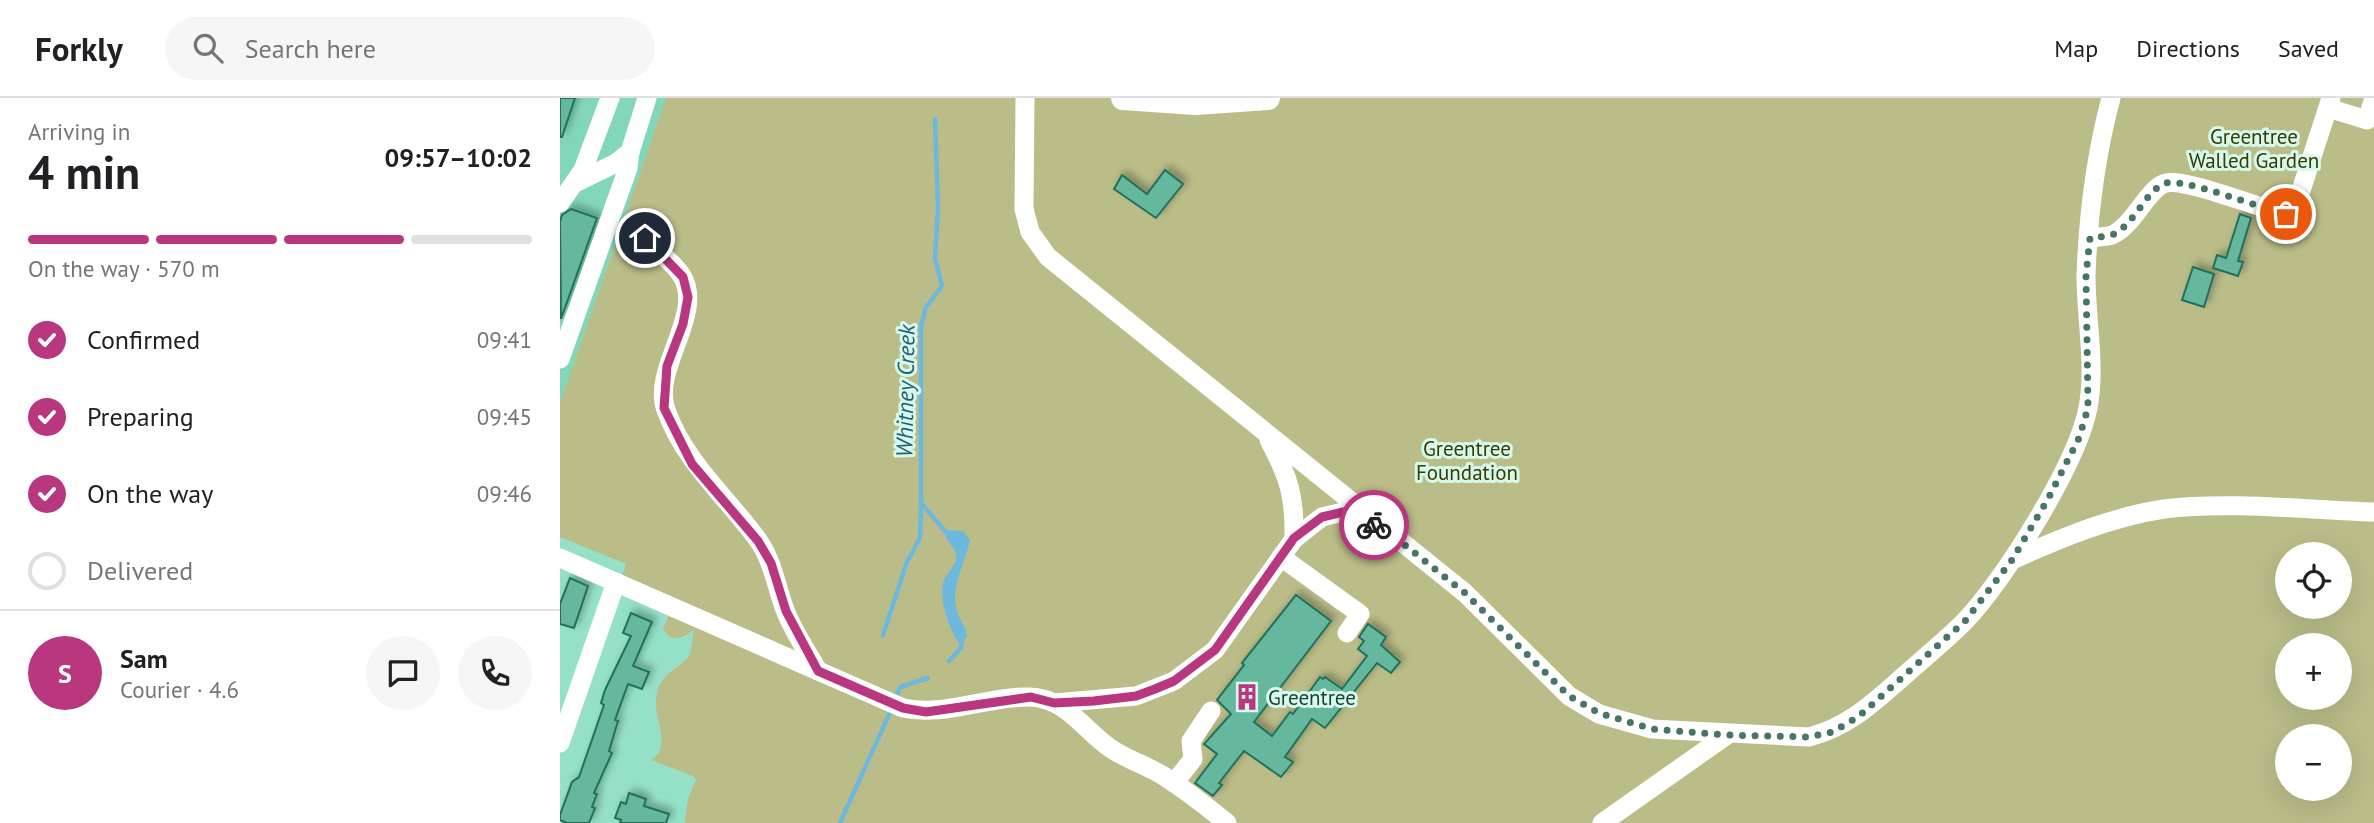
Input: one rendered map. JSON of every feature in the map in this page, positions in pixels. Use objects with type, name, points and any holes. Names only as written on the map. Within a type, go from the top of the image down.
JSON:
[{"type":"main road","points":[[1123,98],[1195,103],[1268,98]]},
{"type":"street","points":[[560,203],[575,183],[590,155],[610,98]]},
{"type":"street","points":[[560,359],[619,192],[647,98]]},
{"type":"street","points":[[1025,98],[1024,209],[1030,232],[1048,257],[1465,593],[1569,696],[1599,713],[1652,729],[1727,735],[1809,737],[1832,732],[1858,717],[1965,621],[2012,560],[2079,438],[2088,408],[2086,275],[2096,180],[2111,98]]},
{"type":"street","points":[[2090,238],[2111,235],[2119,230],[2134,217],[2159,186],[2166,183],[2185,184],[2277,212],[2294,212],[2330,103],[2367,120],[2374,98]]},
{"type":"street","points":[[575,183],[630,152]]},
{"type":"street","points":[[645,238],[683,277],[688,297],[683,324],[667,366],[664,408],[692,464],[758,541],[771,563],[786,611],[818,671]]},
{"type":"street","points":[[1264,432],[1288,476],[1295,507],[1294,538]]},
{"type":"street","points":[[2012,560],[2092,527],[2166,509],[2208,507],[2374,512]]},
{"type":"street","points":[[1054,703],[1136,696],[1174,681],[1215,650],[1294,538],[1322,517],[1343,512],[1386,530]]},
{"type":"street","points":[[1281,557],[1360,614],[1347,633]]},
{"type":"street","points":[[560,558],[894,704],[926,712],[1031,697],[1054,703],[1080,719],[1107,746],[1174,783],[1227,823]]},
{"type":"street","points":[[560,743],[616,582]]},
{"type":"street","points":[[1174,783],[1193,759],[1191,741],[1211,711]]},
{"type":"street","points":[[1602,823],[1727,735]]},
{"type":"shaded area","points":[[560,98],[666,98],[560,403]]},
{"type":"green space","name":"Greentree Foundation","points":[[666,98],[2374,98],[2374,823],[685,823],[688,799],[696,780],[693,776],[651,760],[657,755],[662,741],[656,710],[657,693],[668,674],[690,655],[694,630],[682,637],[670,637],[663,629],[670,612],[619,586],[626,564],[560,537],[560,403]]},
{"type":"water","points":[[945,530],[963,531],[970,540],[955,593],[957,611],[967,636],[961,645],[949,625],[944,607],[943,583],[956,558]]},
{"type":"building","points":[[560,98],[575,98],[562,137],[560,137]]},
{"type":"building","points":[[1165,170],[1183,184],[1156,218],[1114,189],[1122,175],[1147,194]]},
{"type":"building","points":[[571,209],[597,218],[561,319],[560,222],[562,215]]},
{"type":"building","points":[[2240,214],[2251,218],[2238,261],[2243,262],[2238,276],[2213,268],[2217,255],[2226,258]]},
{"type":"building","points":[[2193,267],[2214,274],[2204,307],[2182,300]]},
{"type":"building","points":[[570,578],[588,586],[574,628],[560,624],[560,604]]},
{"type":"building","name":"Greentree","points":[[1296,595],[1331,621],[1254,722],[1272,736],[1290,712],[1293,714],[1320,677],[1325,677],[1342,689],[1367,656],[1358,649],[1364,641],[1359,637],[1368,624],[1386,637],[1381,645],[1400,662],[1391,673],[1377,663],[1325,728],[1312,719],[1285,757],[1293,762],[1281,777],[1244,751],[1219,783],[1222,785],[1213,796],[1195,783],[1217,754],[1204,744],[1231,714],[1217,700],[1244,665],[1242,663]]},
{"type":"building","points":[[631,613],[652,622],[633,666],[649,672],[642,689],[628,684],[615,720],[618,721],[609,751],[612,753],[594,793],[597,794],[592,807],[595,808],[589,823],[567,823],[560,820],[560,815],[572,782],[579,777],[604,705],[601,703],[605,690],[631,636],[623,633]]},
{"type":"building","points":[[629,793],[646,799],[644,806],[669,814],[666,823],[620,823],[621,820],[615,818],[621,802],[626,804]]},
{"type":"waterway","name":"Whitney Creek","points":[[935,119],[938,207],[935,258],[942,286],[926,307],[921,326],[921,503],[946,532]]},
{"type":"waterway","name":"Whitney Creek","points":[[883,635],[907,562],[920,538],[921,503]]},
{"type":"waterway","name":"Whitney Creek","points":[[949,661],[961,648],[962,640]]},
{"type":"waterway","name":"Whitney Creek","points":[[895,700],[900,687],[928,678]]},
{"type":"waterway","name":"Whitney Creek","points":[[840,823],[892,708]]},
{"type":"way so far","points":[[1374,525],[1386,530],[1465,593],[1569,696],[1599,713],[1652,729],[1727,735],[1809,737],[1832,732],[1858,717],[1965,621],[2012,560],[2048,499],[2079,438],[2088,408],[2086,275],[2090,238],[2111,235],[2119,230],[2134,217],[2159,186],[2166,183],[2185,184],[2286,214]]},
{"type":"place","name":"Greentree","points":[[1247,697]]},
{"type":"route","points":[[645,238],[683,277],[688,297],[683,324],[667,366],[664,408],[692,464],[758,541],[771,563],[786,611],[818,671],[903,708],[926,712],[1031,697],[1054,703],[1094,701],[1136,696],[1155,689],[1174,681],[1215,650],[1294,538],[1322,517],[1343,512],[1374,525]]},
{"type":"park label","name":"Greentree Walled Garden","points":[[2254,148]]}]
